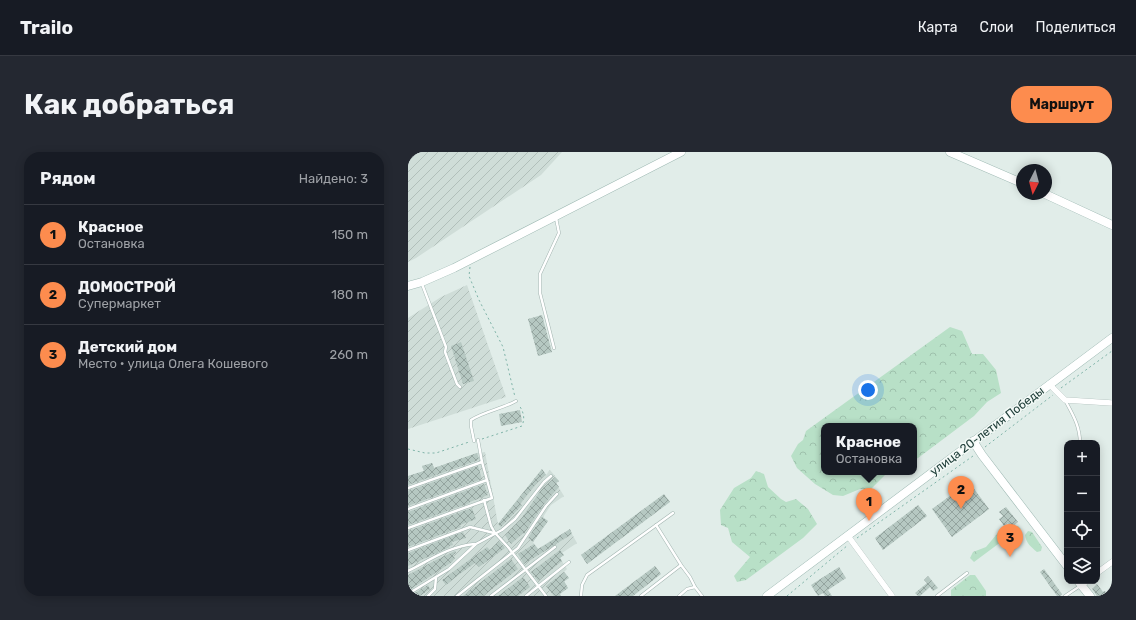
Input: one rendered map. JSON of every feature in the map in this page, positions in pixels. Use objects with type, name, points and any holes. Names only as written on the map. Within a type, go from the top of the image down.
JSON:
[{"type":"main road","points":[[408,286],[422,282],[472,259],[681,152]]},
{"type":"main road","points":[[950,152],[1016,180]]},
{"type":"main road","points":[[1052,197],[1112,225]]},
{"type":"main road","name":"улица 20-летия Победы","points":[[767,596],[850,539],[973,441],[1112,338]]},
{"type":"main road","points":[[973,441],[979,451],[1064,562]]},
{"type":"main road","points":[[1083,584],[1090,596]]},
{"type":"street","points":[[1049,384],[1064,400],[1112,404]]},
{"type":"street","points":[[850,539],[892,596]]},
{"type":"street","points":[[1100,571],[1112,562]]},
{"type":"lane","points":[[554,348],[540,293],[540,274],[559,233],[556,216]]},
{"type":"lane","points":[[422,282],[429,305],[446,347],[445,352],[457,384],[460,387]]},
{"type":"lane","points":[[1064,400],[1075,418],[1080,432],[1080,440]]},
{"type":"lane","points":[[474,441],[471,420],[481,414],[516,401]]},
{"type":"lane","points":[[408,528],[492,498],[482,462],[478,440]]},
{"type":"lane","points":[[408,488],[482,462]]},
{"type":"lane","points":[[408,594],[449,569],[476,544],[502,530],[515,519],[544,482],[551,476]]},
{"type":"lane","points":[[408,509],[487,480]]},
{"type":"lane","points":[[457,596],[518,548],[546,506],[557,494]]},
{"type":"lane","points":[[484,500],[491,526],[495,533],[546,596]]},
{"type":"lane","points":[[581,596],[582,585],[587,575],[673,513]]},
{"type":"lane","points":[[656,525],[690,577],[694,587],[702,596]]},
{"type":"lane","points":[[408,550],[470,527],[495,533]]},
{"type":"lane","points":[[408,571],[450,549],[464,545],[476,544]]},
{"type":"lane","points":[[491,596],[556,547]]},
{"type":"lane","points":[[526,596],[569,562]]},
{"type":"lane","points":[[641,596],[681,565]]},
{"type":"lane","points":[[936,596],[967,573]]},
{"type":"lane","points":[[428,596],[434,589],[436,577]]},
{"type":"lane","points":[[1065,596],[1080,584]]},
{"type":"lane","points":[[679,596],[687,589],[694,587]]},
{"type":"path","points":[[472,259],[469,276],[502,348],[516,401],[523,411],[525,419],[522,426],[478,440]]},
{"type":"path","points":[[787,596],[850,539],[979,451],[1112,351]]},
{"type":"path","points":[[408,449],[425,453],[436,453],[474,441]]},
{"type":"shaded area","points":[[408,152],[562,152],[541,175],[408,262]]},
{"type":"shaded area","points":[[467,285],[506,397],[408,429],[408,318],[441,297]]},
{"type":"shaded area","points":[[485,452],[498,524],[542,469],[546,475],[550,470],[559,481],[556,483],[564,496],[551,505],[543,517],[548,521],[533,542],[539,550],[572,534],[577,543],[562,553],[564,555],[560,558],[567,569],[564,572],[569,578],[564,582],[568,588],[564,591],[555,588],[561,596],[408,596],[408,476],[424,471],[422,466],[432,463],[434,468],[477,453]]},
{"type":"green space","points":[[950,327],[962,331],[972,354],[983,354],[996,370],[1001,393],[987,402],[974,416],[917,458],[917,423],[821,423],[821,475],[885,475],[870,490],[860,489],[843,496],[833,495],[815,484],[797,468],[791,456],[798,444],[803,440],[806,431]]},
{"type":"green space","points":[[756,471],[764,474],[768,487],[781,499],[786,502],[796,499],[808,509],[817,524],[803,538],[746,580],[737,582],[734,576],[750,557],[732,542],[728,528],[721,525],[720,510],[734,488],[751,478]]},
{"type":"green space","points":[[1018,526],[1021,529],[1017,530],[974,562],[970,558],[973,552],[986,547],[1002,528]]},
{"type":"green space","points":[[1028,531],[1032,532],[1042,547],[1041,551],[1037,552],[1028,543],[1025,535]]},
{"type":"green space","points":[[970,575],[975,575],[986,591],[986,596],[951,596],[951,590]]},
{"type":"building","points":[[542,315],[552,352],[538,356],[528,319]]},
{"type":"building","points":[[461,342],[474,381],[463,384],[451,346]]},
{"type":"building","points":[[520,410],[522,422],[501,426],[499,414]]},
{"type":"building","points":[[477,453],[479,459],[476,461],[408,485],[408,476],[424,471],[422,466],[432,463],[434,468]]},
{"type":"building","points":[[478,466],[482,479],[408,506],[408,491]]},
{"type":"building","points":[[542,469],[546,475],[541,478],[520,504],[522,505],[501,527],[498,524]]},
{"type":"building","points":[[555,477],[559,481],[556,483],[559,487],[544,504],[524,534],[523,533],[511,544],[505,535],[521,519],[541,490]]},
{"type":"building","points":[[969,482],[989,509],[952,537],[932,509]]},
{"type":"building","points":[[484,484],[488,495],[408,525],[408,512]]},
{"type":"building","points":[[664,494],[670,502],[587,564],[581,555]]},
{"type":"building","points":[[918,505],[927,516],[883,550],[875,538]]},
{"type":"building","points":[[1006,507],[1018,522],[1011,528],[1008,523],[1004,526],[999,519],[1003,516],[999,512]]},
{"type":"building","points":[[472,508],[476,519],[460,525],[461,527],[408,547],[408,531]]},
{"type":"building","points":[[542,517],[548,521],[533,542],[528,538]]},
{"type":"building","points":[[570,529],[572,534],[524,564],[518,554],[534,544],[538,549]]},
{"type":"building","points":[[463,532],[466,538],[452,542],[453,545],[449,546],[450,547],[408,566],[408,553]]},
{"type":"building","points":[[499,541],[505,548],[479,567],[475,563],[446,585],[442,580],[487,547],[490,550]]},
{"type":"building","points":[[560,550],[564,555],[560,558],[562,561],[538,581],[531,572]]},
{"type":"building","points":[[455,551],[456,553],[453,555],[455,558],[452,562],[408,591],[408,575]]},
{"type":"building","points":[[511,559],[518,569],[483,596],[463,596]]},
{"type":"building","points":[[655,566],[661,574],[633,596],[615,596]]},
{"type":"building","points":[[839,567],[846,578],[828,590],[832,596],[825,596],[823,593],[818,596],[811,585]]},
{"type":"building","points":[[1044,569],[1062,594],[1060,596],[1057,596],[1040,572]]},
{"type":"building","points":[[564,572],[569,578],[564,581],[568,588],[560,594],[561,596],[554,596],[546,586]]},
{"type":"building","points":[[928,576],[938,588],[933,591],[930,587],[918,596],[915,593],[927,583],[924,580]]},
{"type":"building","points":[[523,577],[530,587],[518,596],[498,596]]},
{"type":"building","points":[[1097,584],[1103,592],[1105,591],[1110,596],[1097,596],[1092,589]]},
{"type":"building","points":[[428,585],[430,589],[420,596],[410,596]]},
{"type":"place","name":"ДОМОСТРОЙ","points":[[961,509]]},
{"type":"place","name":"Красное","points":[[869,521]]},
{"type":"place","name":"Детский дом","points":[[1010,557]]}]
